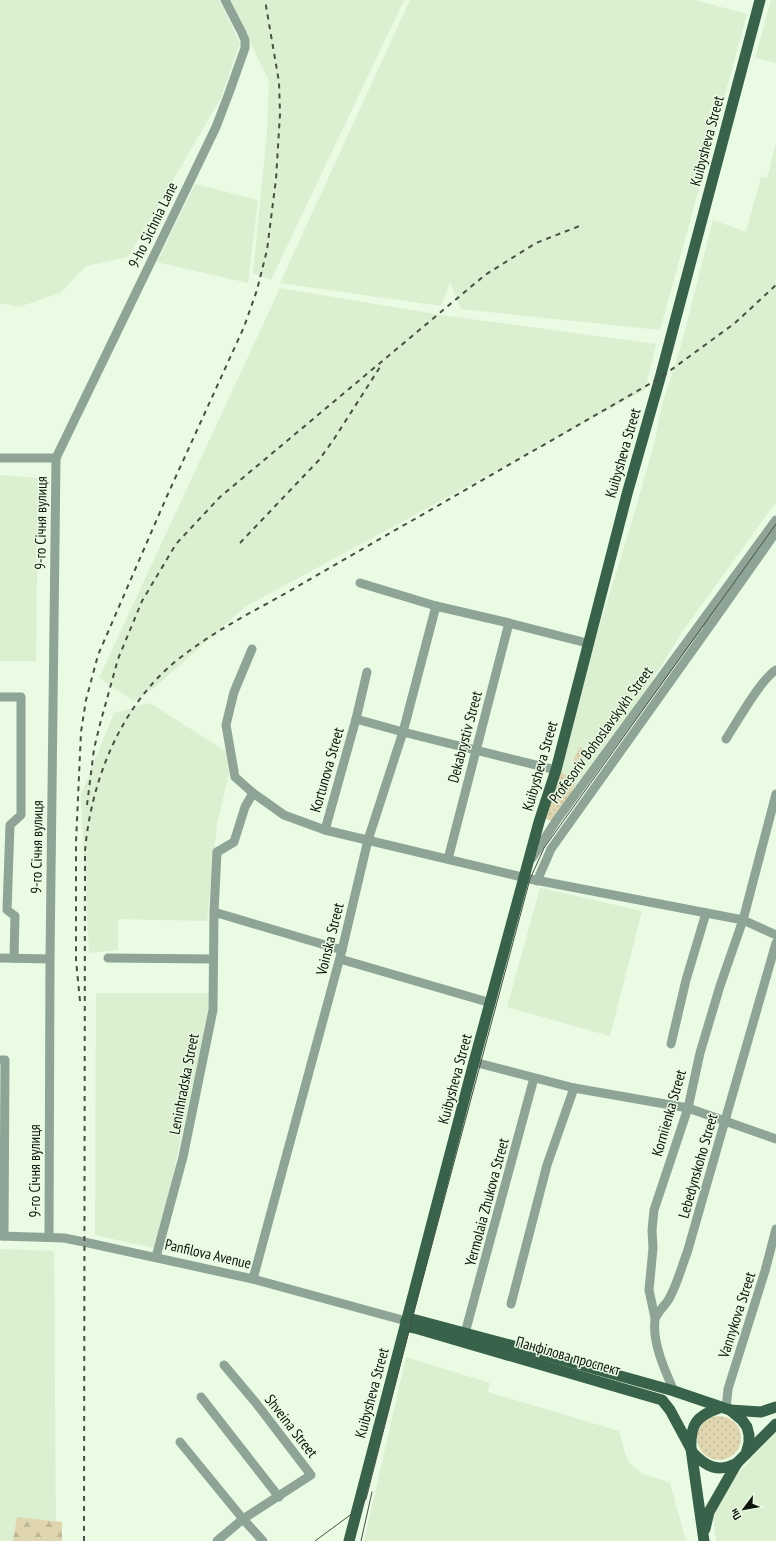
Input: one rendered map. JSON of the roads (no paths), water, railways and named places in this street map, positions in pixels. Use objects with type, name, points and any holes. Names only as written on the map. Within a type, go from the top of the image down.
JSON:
[{"type":"main road","name":"Kuibysheva Street","points":[[349,1541],[408,1324],[474,1062],[539,822],[556,770],[587,644],[660,378],[760,0]]},
{"type":"main road","points":[[408,1324],[412,1319],[465,1333],[674,1391],[725,1409],[742,1420],[747,1427],[749,1439],[746,1454]]},
{"type":"main road","name":"Панфілова проспект","points":[[408,1324],[662,1400],[670,1410],[691,1451]]},
{"type":"main road","points":[[704,1537],[691,1451],[690,1437],[692,1428],[702,1415],[725,1409],[761,1412],[776,1407]]},
{"type":"main road","points":[[704,1537],[709,1512],[737,1463],[776,1424]]},
{"type":"main road","points":[[691,1451],[707,1465],[715,1468],[729,1467],[737,1463]]},
{"type":"street","name":"9-ho Sichnia Lane","points":[[56,458],[191,179],[216,126],[229,93],[245,48],[241,31],[225,0]]},
{"type":"street","points":[[0,458],[56,458]]},
{"type":"street","name":"9-го Січня вулиця","points":[[48,1237],[56,458]]},
{"type":"street","name":"Profesoriv Bohoslavskykh Street","points":[[529,863],[556,821],[776,520]]},
{"type":"street","points":[[537,881],[551,849],[776,532]]},
{"type":"street","points":[[360,583],[436,606],[509,623],[587,644]]},
{"type":"street","name":"Voinska Street","points":[[253,1279],[341,955],[368,840],[403,732],[436,606]]},
{"type":"street","name":"Dekabrystiv Street","points":[[448,859],[509,623]]},
{"type":"street","points":[[698,625],[712,623]]},
{"type":"street","name":"Kortunova Street","points":[[252,649],[234,692],[226,725],[235,777],[253,793],[284,815],[325,830],[356,719],[367,672]]},
{"type":"street","points":[[726,739],[761,685],[776,670]]},
{"type":"street","points":[[0,697],[21,697],[21,815],[10,825],[7,910],[15,916],[14,958]]},
{"type":"street","points":[[356,719],[556,770]]},
{"type":"street","name":"Leninhradska Street","points":[[156,1257],[184,1158],[213,1010],[212,959],[217,852],[234,842],[245,807],[253,793]]},
{"type":"street","points":[[743,920],[776,794]]},
{"type":"street","points":[[325,830],[537,881],[743,920],[776,935]]},
{"type":"street","points":[[214,912],[341,955],[491,1003]]},
{"type":"street","points":[[671,1044],[686,980],[706,913]]},
{"type":"street","name":"Korniienka Street","points":[[655,1318],[649,1290],[653,1248],[652,1230],[654,1210],[688,1108],[700,1054],[717,993],[743,920]]},
{"type":"street","name":"Lebedynskoho Street","points":[[655,1318],[669,1298],[687,1253],[776,943]]},
{"type":"street","points":[[0,958],[50,959]]},
{"type":"street","points":[[108,958],[212,959]]},
{"type":"street","points":[[0,1060],[5,1060],[2,1236]]},
{"type":"street","points":[[474,1062],[574,1088],[688,1108],[776,1139]]},
{"type":"street","name":"Yermolaia Zhukova Street","points":[[465,1333],[534,1078]]},
{"type":"street","points":[[511,1304],[547,1165],[574,1088]]},
{"type":"street","name":"Vannykova Street","points":[[725,1409],[728,1389],[765,1271],[776,1229]]},
{"type":"street","name":"Panfilova Avenue","points":[[2,1236],[64,1238],[156,1257],[253,1279],[408,1324]]},
{"type":"street","points":[[655,1318],[659,1351],[664,1369],[674,1391]]},
{"type":"street","name":"Shveina Street","points":[[217,1541],[243,1519],[311,1475],[256,1403],[224,1365]]},
{"type":"street","points":[[200,1397],[279,1497]]},
{"type":"street","points":[[180,1442],[262,1541]]},
{"type":"tram line","points":[[315,1541],[357,1510],[366,1499],[412,1319],[530,879],[544,848],[776,524]]},
{"type":"tram line","points":[[361,1541],[372,1492]]},
{"type":"railway","points":[[80,1001],[76,960],[76,842],[81,732],[86,700],[98,655],[167,496],[244,327],[257,290],[267,250],[276,179],[280,114],[279,82],[265,0]]},
{"type":"railway","points":[[87,805],[94,749],[118,659],[142,601],[176,544],[220,497],[485,275],[536,243],[582,225]]},
{"type":"railway","points":[[84,1541],[85,851],[88,825],[94,798],[102,772],[124,723],[139,700],[156,680],[176,661],[199,644],[660,378],[735,323],[776,285]]},
{"type":"railway","points":[[240,543],[319,460],[380,367]]}]
